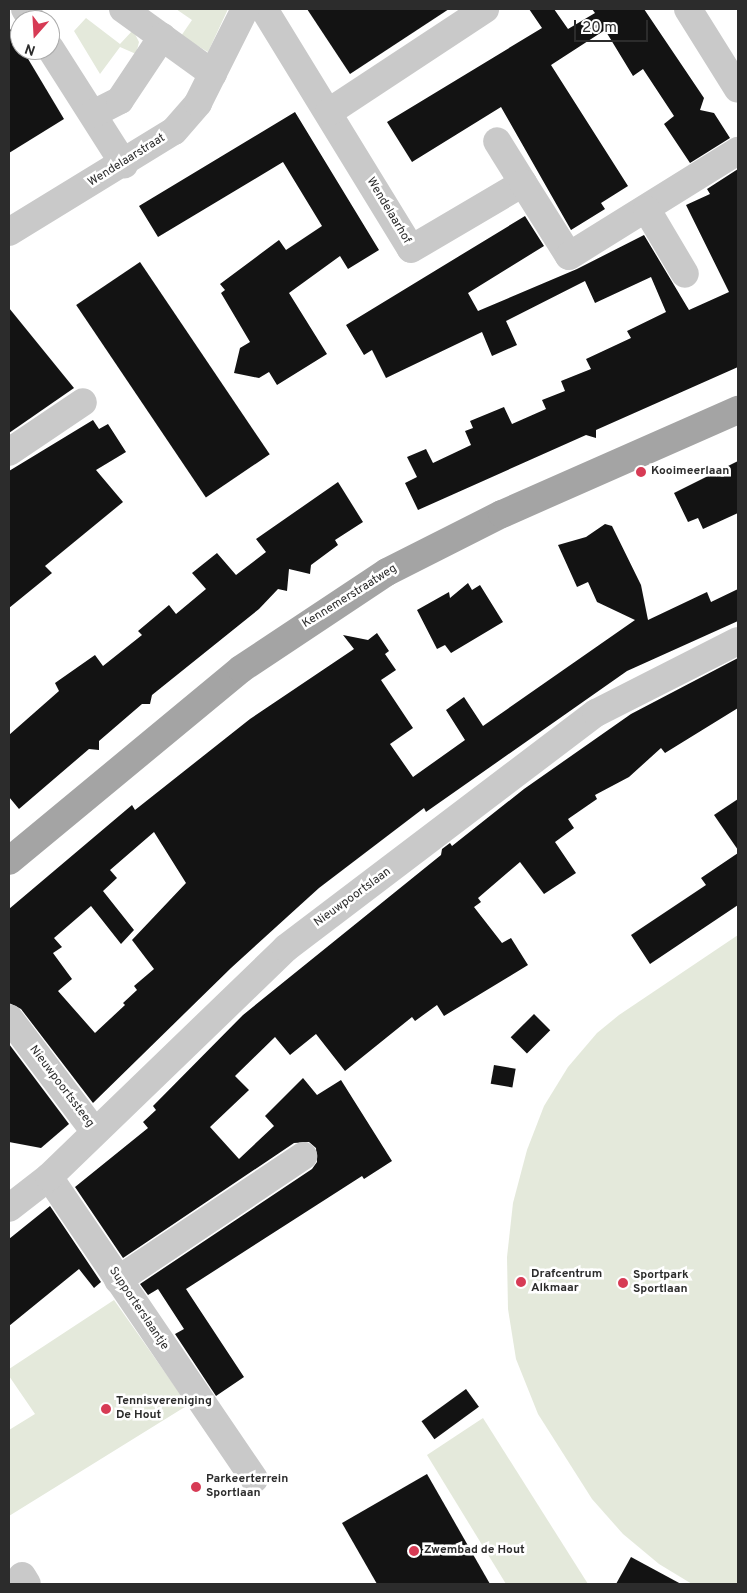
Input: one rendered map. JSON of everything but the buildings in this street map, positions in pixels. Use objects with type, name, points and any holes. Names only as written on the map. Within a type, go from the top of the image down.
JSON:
[{"type":"main road","name":"Kennemerstraatweg","points":[[9,861],[241,669],[379,577],[502,514],[738,410]]},
{"type":"street","points":[[123,9],[213,74]]},
{"type":"street","name":"Wendelaarstraat","points":[[9,232],[124,164],[174,131],[198,103],[245,9]]},
{"type":"street","name":"Wendelaarhof","points":[[264,9],[410,249],[523,183]]},
{"type":"street","points":[[328,112],[485,9]]},
{"type":"street","points":[[688,9],[738,89]]},
{"type":"street","points":[[93,114],[120,100],[162,37]]},
{"type":"street","points":[[58,60],[124,164]]},
{"type":"street","points":[[497,141],[568,256],[647,210],[738,151]]},
{"type":"street","points":[[647,210],[684,274]]},
{"type":"street","points":[[9,452],[83,402]]},
{"type":"street","name":"Nieuwpoortslaan","points":[[9,1208],[49,1177],[94,1131],[286,948],[596,713],[738,641]]},
{"type":"street","name":"Nieuwpoortssteeg","points":[[9,1018],[94,1131]]},
{"type":"street","points":[[118,1280],[303,1156]]},
{"type":"street","name":"Supporterslaantje","points":[[49,1177],[254,1479]]},
{"type":"shaded area","points":[[176,9],[228,9],[208,52],[181,36],[192,20]]},
{"type":"shaded area","points":[[86,18],[120,44],[133,30],[139,42],[136,54],[120,47],[100,74],[74,31]]},
{"type":"shaded area","name":"Sportpark Sportlaan","points":[[738,935],[738,1584],[692,1584],[659,1564],[623,1534],[592,1499],[538,1414],[516,1359],[508,1309],[507,1257],[513,1203],[527,1150],[544,1106],[568,1067],[597,1033],[619,1015]]},
{"type":"shaded area","name":"Tennisvereniging De Hout","points":[[114,1300],[188,1405],[9,1516],[9,1430],[35,1414],[9,1376],[9,1369]]},
{"type":"shaded area","points":[[483,1418],[588,1584],[506,1584],[427,1455]]},
{"type":"place","name":"Kooimeerlaan","points":[[641,472]]},
{"type":"place","name":"Drafcentrum Alkmaar","points":[[521,1282]]},
{"type":"place","name":"Sportpark Sportlaan","points":[[623,1283]]},
{"type":"place","name":"Tennisvereniging De Hout","points":[[106,1409]]},
{"type":"place","name":"Parkeerterrein Sportlaan","points":[[196,1487]]},
{"type":"place","name":"Zwembad de Hout","points":[[414,1551]]}]
